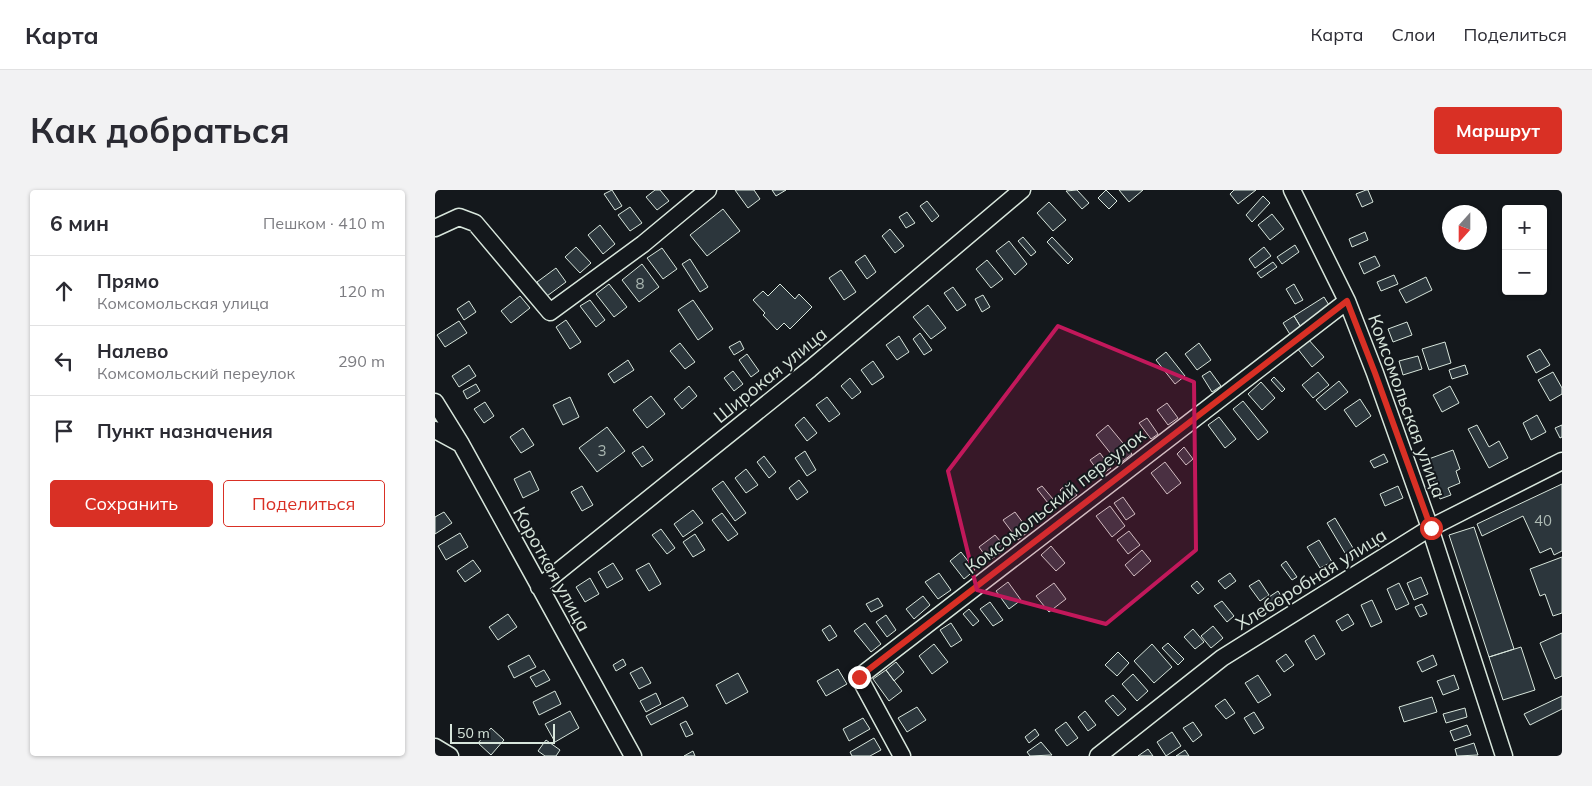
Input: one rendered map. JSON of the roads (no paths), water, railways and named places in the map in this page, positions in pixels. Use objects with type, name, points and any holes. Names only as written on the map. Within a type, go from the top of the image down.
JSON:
[{"type":"street","points":[[435,228],[459,217],[475,223],[550,312],[643,244],[708,190]]},
{"type":"street","name":"Широкая улица","points":[[539,587],[810,369],[1022,190]]},
{"type":"street","name":"Комсомольская улица","points":[[1293,190],[1347,301],[1375,373],[1431,528],[1504,756]]},
{"type":"street","name":"Комсомольский переулок","points":[[902,756],[859,677],[1347,301]]},
{"type":"street","name":"Короткая улица","points":[[435,402],[461,444],[633,756]]},
{"type":"street","points":[[435,430],[461,444]]},
{"type":"street","name":"Хлеборобная улица","points":[[1098,756],[1223,658],[1431,528],[1562,461]]},
{"type":"street","points":[[435,747],[450,756]]}]
